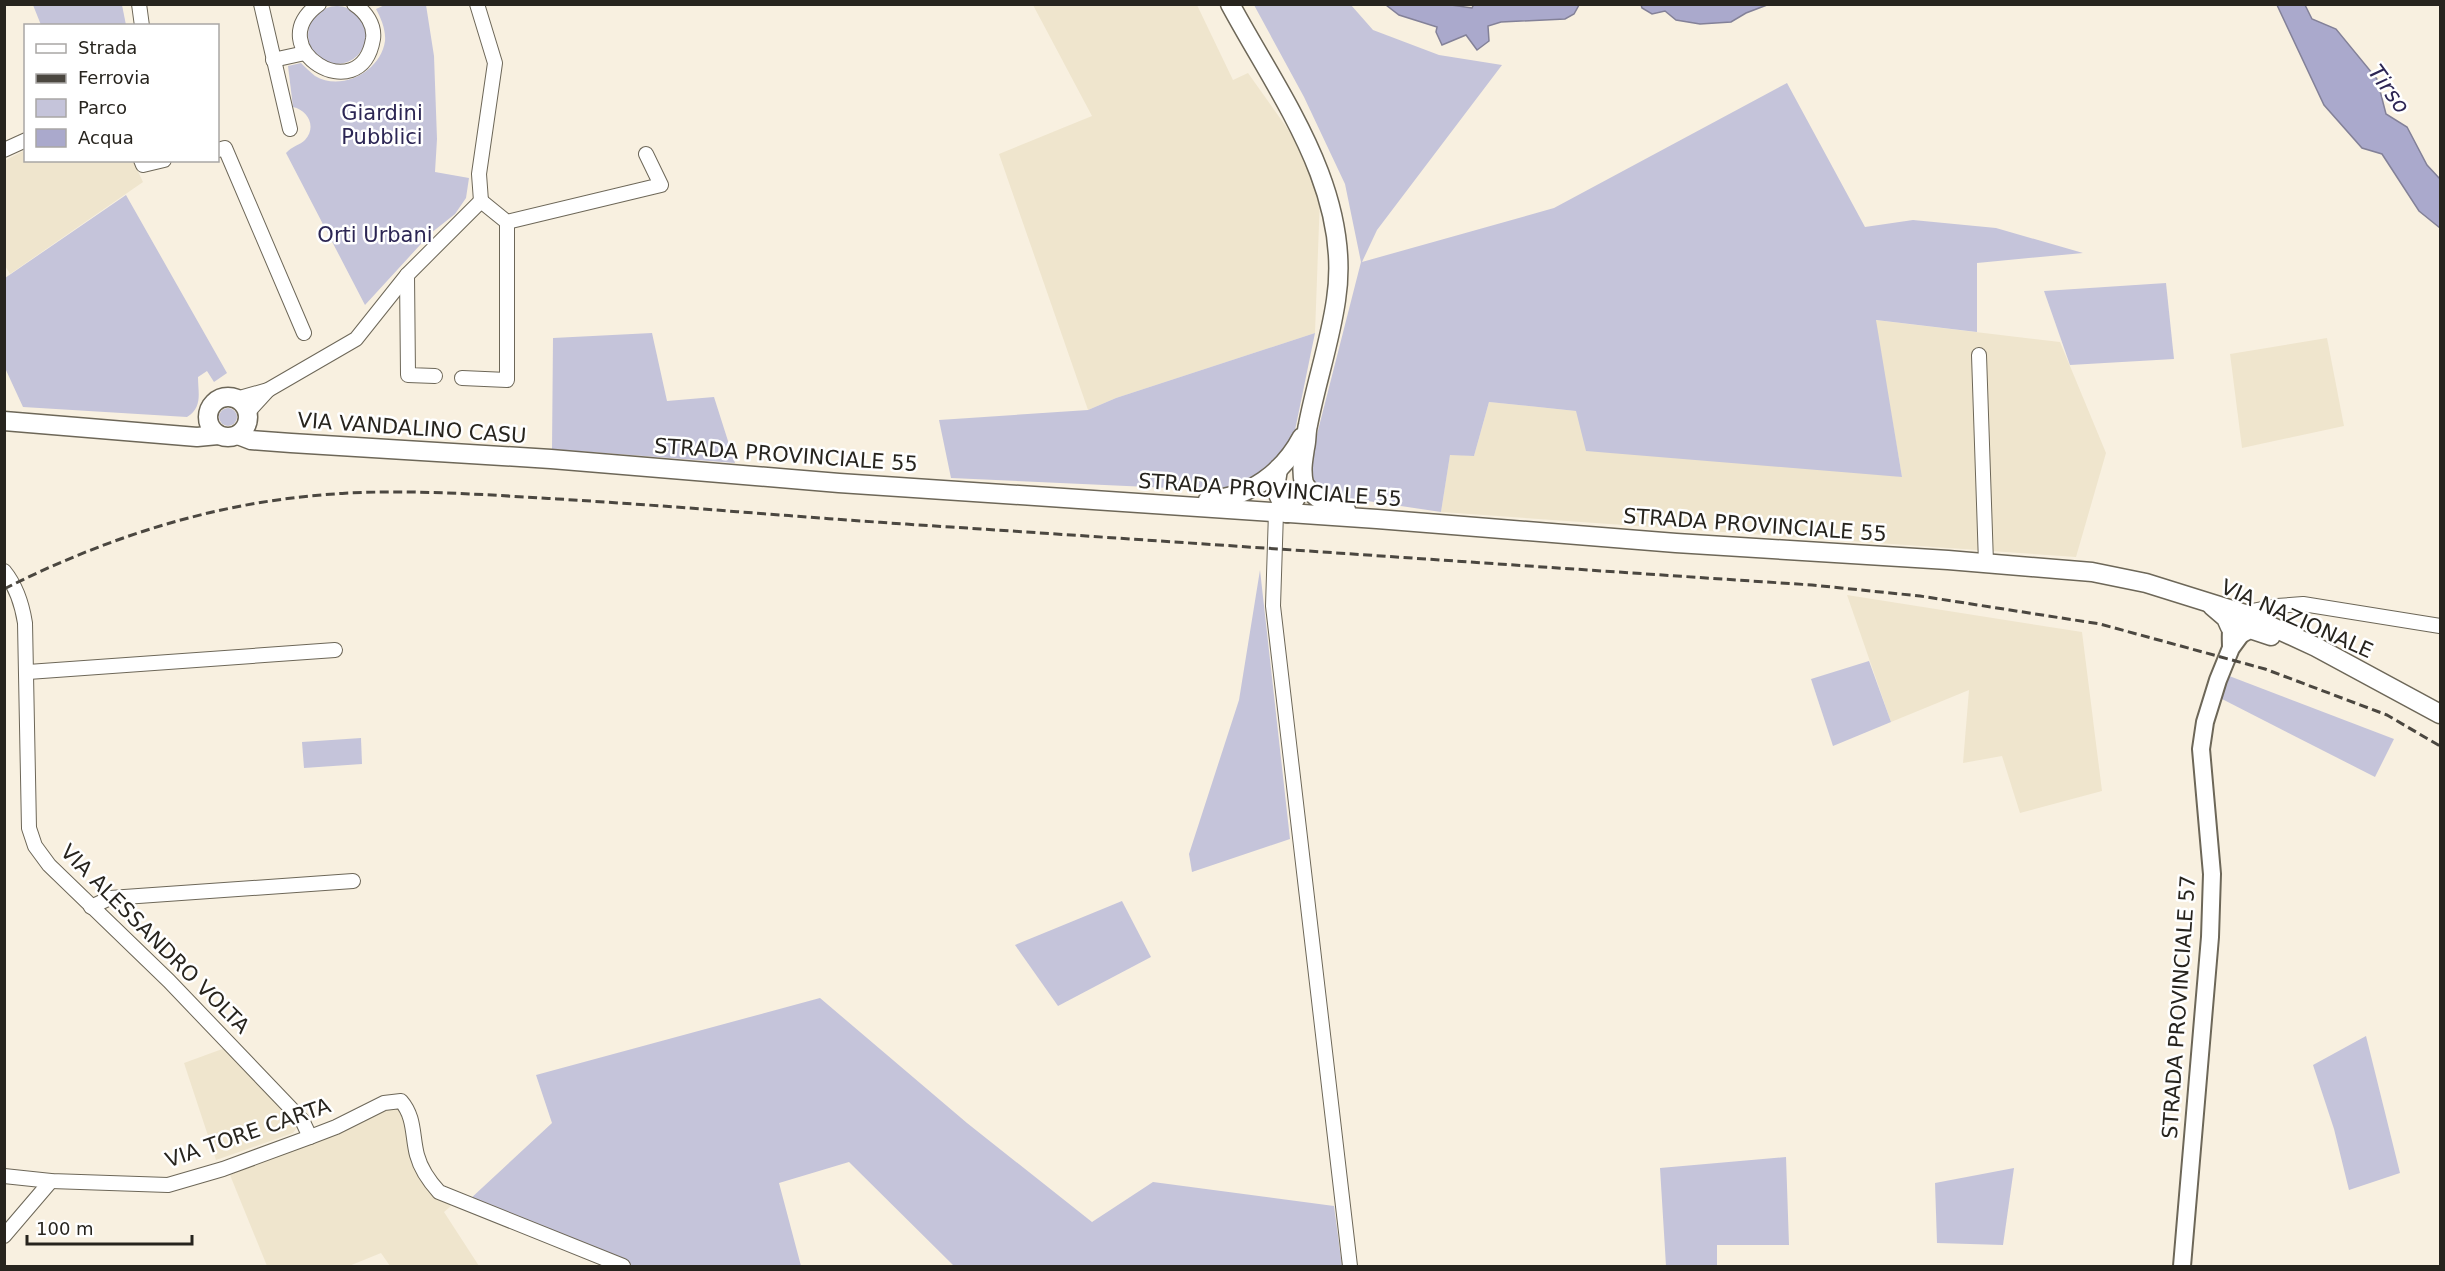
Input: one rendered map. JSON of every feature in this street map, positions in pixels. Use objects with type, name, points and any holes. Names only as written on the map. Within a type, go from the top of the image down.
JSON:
[{"type":"main road","points":[[1230,4],[1306,140],[1323,182],[1337,234],[1339,267],[1336,300],[1307,428],[1301,472],[1304,484],[1311,494],[1328,505],[1377,519]]},
{"type":"main road","points":[[4,421],[197,437],[218,435],[229,438],[243,417],[228,397],[216,401],[197,426],[176,434]]},
{"type":"main road","points":[[208,414],[209,424],[218,435]]},
{"type":"main road","name":"VIA VANDALINO CASU","points":[[243,417],[270,441],[551,459]]},
{"type":"main road","points":[[1156,505],[1223,499],[1252,490],[1278,469],[1298,446],[1307,428]]},
{"type":"main road","name":"STRADA PROVINCIALE 55","points":[[551,459],[839,483],[1281,512],[1676,543],[1986,563]]},
{"type":"main road","points":[[1278,469],[1275,488],[1281,512]]},
{"type":"main road","points":[[1281,512],[1304,484]]},
{"type":"main road","name":"VIA NAZIONALE","points":[[1986,563],[2092,573],[2146,583],[2205,601],[2226,618],[2250,629],[2259,630],[2285,642],[2316,647],[2440,714]]},
{"type":"street","points":[[139,4],[142,24]]},
{"type":"street","points":[[261,4],[290,129]]},
{"type":"street","points":[[319,4],[310,11],[303,22],[300,37],[305,53],[312,63],[325,70],[339,72],[353,69],[364,61],[371,48],[374,34],[370,20],[362,9],[354,4]]},
{"type":"street","points":[[477,4],[495,63],[479,174],[481,201],[507,222]]},
{"type":"street","points":[[273,60],[305,53]]},
{"type":"street","points":[[4,150],[24,141]]},
{"type":"street","points":[[219,150],[225,148],[304,333]]},
{"type":"street","points":[[507,222],[661,185],[646,154]]},
{"type":"street","points":[[142,162],[143,165],[156,162]]},
{"type":"street","points":[[243,417],[268,390],[356,339],[406,275],[481,201]]},
{"type":"street","points":[[462,378],[507,380],[507,222]]},
{"type":"street","points":[[406,275],[408,375],[435,376]]},
{"type":"street","points":[[1979,356],[1986,563]]},
{"type":"street","points":[[1281,512],[1273,606],[1350,1266]]},
{"type":"street","name":"VIA ALESSANDRO VOLTA","points":[[4,572],[14,584],[26,623],[29,828],[35,846],[49,866],[169,981],[302,1120],[310,1137]]},
{"type":"street","points":[[2238,624],[2277,606],[2303,604],[2440,626]]},
{"type":"street","name":"STRADA PROVINCIALE 57","points":[[2182,1266],[2212,895],[2201,749],[2205,722],[2238,624]]},
{"type":"street","points":[[28,672],[335,650]]},
{"type":"street","points":[[91,907],[110,898],[353,881]]},
{"type":"street","name":"VIA TORE CARTA","points":[[4,1176],[51,1181],[168,1185],[223,1169],[310,1137],[392,1101],[401,1101],[408,1109],[416,1154],[422,1171],[439,1192],[623,1266]]},
{"type":"street","points":[[4,1236],[51,1181]]},
{"type":"shaded area","points":[[1033,5],[1197,5],[1233,80],[1248,73],[1292,135],[1320,197],[1315,333],[1116,398],[1088,410],[999,154],[1092,116]]},
{"type":"shaded area","points":[[24,151],[24,162],[133,162],[143,182],[10,274],[4,264],[4,161]]},
{"type":"shaded area","points":[[1875,320],[2060,342],[2106,453],[2076,557],[1441,512],[1450,454],[1474,456],[1489,402],[1576,411],[1902,477]]},
{"type":"shaded area","points":[[2327,338],[2344,426],[2242,448],[2230,354]]},
{"type":"shaded area","points":[[1847,595],[2082,632],[2102,791],[2020,813],[2002,756],[1963,763],[1969,690],[1891,722]]},
{"type":"shaded area","points":[[225,1048],[295,1119],[298,1126],[293,1133],[216,1160],[184,1063]]},
{"type":"shaded area","points":[[400,1107],[427,1187],[451,1206],[444,1212],[479,1266],[390,1266],[381,1253],[349,1266],[267,1266],[230,1175],[382,1109]]},
{"type":"green space","name":"Giardini Pubblici","points":[[387,4],[426,5],[434,56],[437,139],[435,172],[469,178],[466,198],[455,214],[431,233],[365,305],[286,153],[305,140],[310,130],[307,115],[293,107],[288,66],[301,63],[315,76],[337,82],[359,76],[376,61],[382,52],[385,33],[376,9]]},
{"type":"green space","points":[[33,5],[122,5],[126,24],[41,24]]},
{"type":"green space","points":[[1254,5],[1351,5],[1373,30],[1439,55],[1502,65],[1377,230],[1362,262],[1554,208],[1787,83],[1865,227],[1913,220],[1996,228],[2083,253],[1977,263],[1977,332],[1876,320],[1902,477],[1586,451],[1576,411],[1489,402],[1474,456],[1450,455],[1441,512],[1327,495],[1313,480],[1311,464],[1313,450],[1361,262],[1345,184],[1304,97]]},
{"type":"green space","points":[[331,6],[343,6],[353,10],[362,19],[366,41],[358,56],[343,64],[331,64],[321,60],[312,51],[308,41],[308,29],[312,19],[321,10]]},
{"type":"green space","points":[[126,195],[227,373],[214,382],[207,371],[198,377],[198,404],[187,417],[23,407],[5,368],[5,278]]},
{"type":"green space","points":[[2166,283],[2174,359],[2070,365],[2044,291]]},
{"type":"green space","points":[[652,333],[667,401],[714,397],[735,463],[552,449],[553,338]]},
{"type":"green space","points":[[1315,333],[1293,440],[1271,464],[1244,485],[1215,490],[951,478],[939,420],[1088,410],[1116,398]]},
{"type":"green space","points":[[224,408],[232,408],[237,413],[235,424],[224,426],[219,421],[219,413]]},
{"type":"green space","points":[[1260,570],[1290,839],[1192,872],[1189,854],[1239,700]]},
{"type":"green space","points":[[1869,661],[1891,722],[1833,746],[1811,679]]},
{"type":"green space","points":[[2224,674],[2394,739],[2375,777],[2222,699]]},
{"type":"green space","points":[[361,738],[362,764],[304,768],[302,742]]},
{"type":"green space","points":[[1122,901],[1151,957],[1058,1006],[1015,945]]},
{"type":"green space","points":[[820,998],[967,1123],[1092,1222],[1153,1182],[1334,1206],[1342,1266],[954,1266],[849,1162],[779,1183],[801,1266],[634,1266],[478,1206],[469,1200],[552,1123],[536,1075]]},
{"type":"green space","points":[[2366,1036],[2400,1173],[2349,1190],[2334,1129],[2313,1065]]},
{"type":"green space","points":[[1786,1157],[1789,1245],[1717,1245],[1717,1266],[1666,1266],[1660,1168]]},
{"type":"green space","points":[[2014,1168],[2003,1245],[1937,1243],[1935,1183]]},
{"type":"water","points":[[1474,4],[1579,5],[1574,14],[1565,19],[1501,22],[1488,26],[1489,41],[1477,50],[1466,35],[1442,45],[1436,32],[1437,27],[1399,15],[1386,5],[1451,5],[1472,8]]},
{"type":"water","points":[[1641,4],[1767,5],[1731,22],[1700,24],[1676,20],[1665,11],[1652,14],[1642,8]]},
{"type":"water","points":[[2277,5],[2305,5],[2312,19],[2336,29],[2377,79],[2386,114],[2407,127],[2427,165],[2440,179],[2440,228],[2419,211],[2382,154],[2362,148],[2324,105]]},
{"type":"railway","points":[[4,589],[75,556],[112,542],[186,519],[262,502],[365,492],[558,499],[1812,585],[1920,596],[2100,624],[2265,669],[2387,715],[2440,746]]},
{"type":"water label","name":"Tirso","points":[[2389,89]]},
{"type":"park label","name":"Orti Urbani","points":[[375,235]]}]
